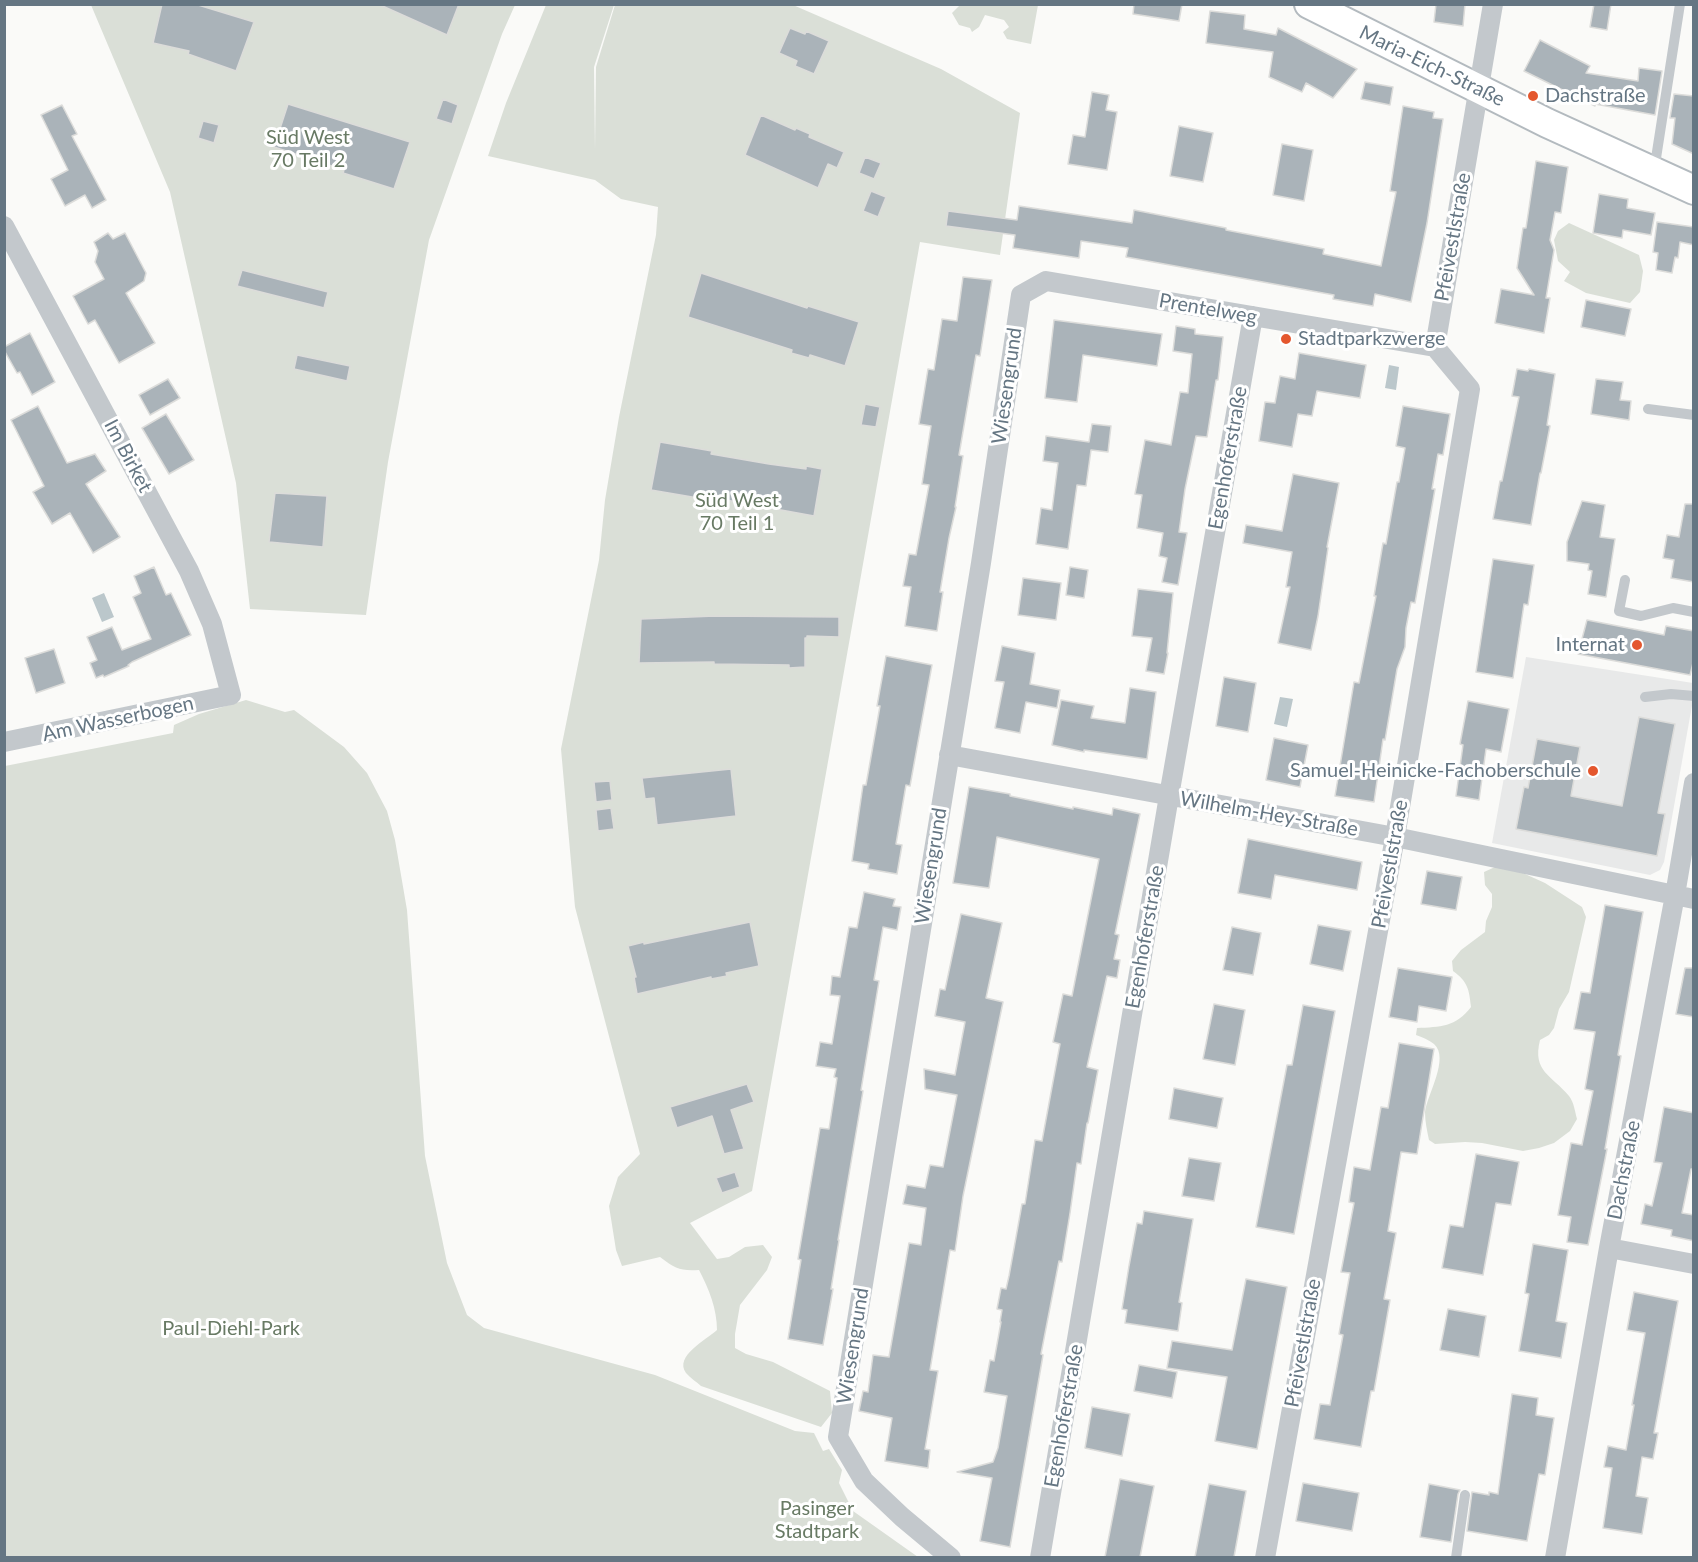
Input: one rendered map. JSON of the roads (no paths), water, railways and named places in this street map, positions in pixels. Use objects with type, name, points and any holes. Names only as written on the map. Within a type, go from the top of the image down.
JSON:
[{"type":"street","name":"Maria-Eich-Straße","points":[[1309,4],[1478,89],[1694,190]]},
{"type":"street","name":"Pfeivestlstraße","points":[[1264,1557],[1395,837],[1470,389],[1435,347],[1493,4]]},
{"type":"street","name":"Im Birket","points":[[4,226],[189,571],[212,624],[231,695]]},
{"type":"street","name":"Prentelweg","points":[[1021,295],[1046,281],[1435,347]]},
{"type":"street","name":"Wiesengrund","points":[[951,1557],[902,1517],[864,1481],[838,1437],[981,563],[1021,295]]},
{"type":"street","name":"Egenhoferstraße","points":[[1040,1557],[1253,316]]},
{"type":"street","name":"Am Wasserbogen","points":[[4,742],[231,695]]},
{"type":"street","name":"Wilhelm-Hey-Straße","points":[[949,755],[1395,837],[1684,897]]},
{"type":"street","name":"Dachstraße","points":[[1556,1557],[1609,1248],[1684,897],[1694,783]]},
{"type":"street","points":[[1609,1248],[1694,1264]]},
{"type":"lane","points":[[1654,172],[1680,4]]},
{"type":"lane","points":[[1648,409],[1694,416]]},
{"type":"lane","points":[[1625,580],[1619,611],[1641,616],[1673,608],[1694,612]]},
{"type":"lane","points":[[1645,697],[1671,694],[1694,696]]},
{"type":"lane","points":[[1456,1557],[1465,1495]]},
{"type":"place","name":"Dachstraße","points":[[1533,96]]},
{"type":"place","name":"Stadtparkzwerge","points":[[1286,339]]},
{"type":"place","name":"Internat","points":[[1637,645]]},
{"type":"place","name":"Samuel-Heinicke-Fachoberschule","points":[[1593,771]]},
{"type":"park label","name":"Süd West 70 Teil 2","points":[[308,150]]},
{"type":"park label","name":"Süd West 70 Teil 1","points":[[737,512]]},
{"type":"park label","name":"Paul-Diehl-Park","points":[[231,1329]]},
{"type":"park label","name":"Pasinger Stadtpark","points":[[817,1520]]}]
